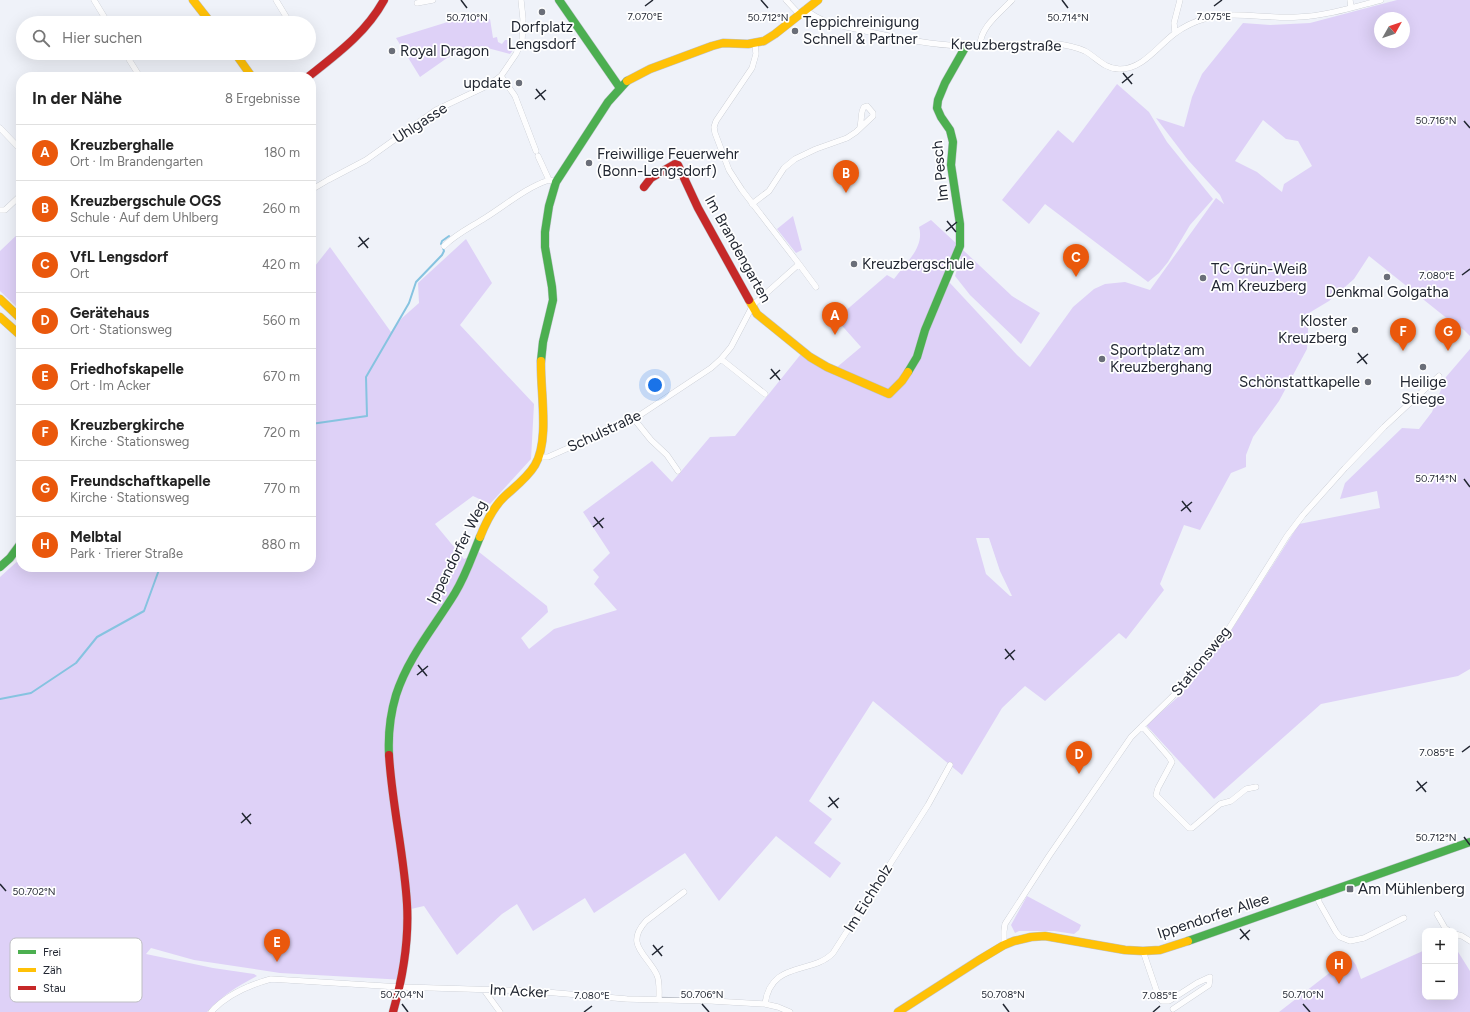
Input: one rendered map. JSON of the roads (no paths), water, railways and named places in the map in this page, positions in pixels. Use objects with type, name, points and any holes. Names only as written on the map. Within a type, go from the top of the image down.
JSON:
[{"type":"street","points":[[94,0],[104,16]]},
{"type":"street","points":[[193,0],[206,16]]},
{"type":"street","points":[[276,0],[286,16]]},
{"type":"street","points":[[314,72],[359,35],[371,21],[384,0]]},
{"type":"street","points":[[417,3],[433,0]]},
{"type":"street","name":"Uhlgasse","points":[[316,187],[366,160],[436,110],[489,85],[501,76],[516,54],[522,41],[523,19],[521,0]]},
{"type":"street","points":[[559,0],[620,88]]},
{"type":"street","name":"Kreuzbergstraße","points":[[786,0],[802,11],[826,22],[887,36],[966,46],[1065,45],[1082,50],[1102,64],[1120,69],[1135,66],[1143,61],[1175,33],[1207,18],[1227,15],[1299,17],[1351,8],[1381,0]]},
{"type":"street","points":[[816,287],[752,204],[729,170],[714,127],[725,107],[752,68],[756,54],[755,43],[764,41],[775,34],[802,11],[818,0]]},
{"type":"street","points":[[980,46],[980,39],[983,31],[1012,0]]},
{"type":"street","points":[[1175,33],[1174,23],[1180,0]]},
{"type":"street","points":[[1350,0],[1351,8]]},
{"type":"street","name":"Ippendorfer Weg","points":[[393,1012],[400,987],[406,932],[406,890],[388,760],[388,736],[391,713],[399,685],[408,665],[464,576],[492,511],[503,497],[529,474],[539,457],[542,441],[541,350],[553,303],[553,287],[545,250],[545,236],[552,181],[608,102],[620,88],[639,74],[712,46],[731,42],[755,43]]},
{"type":"street","name":"Im Pesch","points":[[948,276],[960,246],[960,224],[951,166],[953,148],[952,136],[938,112],[937,103],[945,83],[966,46]]},
{"type":"street","points":[[129,60],[137,72]]},
{"type":"street","points":[[240,60],[249,72]]},
{"type":"street","points":[[246,67],[252,72]]},
{"type":"street","points":[[444,246],[451,238],[486,218],[522,193],[552,181],[537,153],[515,96],[501,76]]},
{"type":"street","points":[[752,204],[769,191],[780,173],[795,159],[847,138],[860,127]]},
{"type":"street","points":[[0,128],[16,145]]},
{"type":"street","name":"Im Brandengarten","points":[[644,187],[651,178],[675,164],[678,165],[684,175],[698,208],[757,314],[810,356],[827,367],[889,394],[902,381],[917,357],[925,330],[948,276]]},
{"type":"street","points":[[0,210],[5,210],[16,200]]},
{"type":"street","name":"Schulstraße","points":[[539,457],[548,457],[634,419],[711,368],[731,347],[753,305],[799,264]]},
{"type":"street","points":[[0,299],[16,314]]},
{"type":"street","points":[[0,317],[16,331]]},
{"type":"street","points":[[721,359],[765,394]]},
{"type":"street","name":"Stationsweg","points":[[1004,945],[1005,924],[1131,737],[1172,697],[1221,641],[1287,536],[1303,515],[1344,468],[1384,427],[1439,376]]},
{"type":"street","points":[[634,419],[651,440],[667,455],[678,472]]},
{"type":"street","points":[[0,567],[16,550]]},
{"type":"street","points":[[1142,726],[1172,762],[1158,788],[1156,795],[1189,828],[1192,828],[1220,804],[1231,801],[1246,789],[1256,787]]},
{"type":"street","name":"Im Eichholz","points":[[764,1004],[769,989],[782,975],[788,971],[825,960],[833,953],[928,805],[950,765]]},
{"type":"street","name":"Ippendorfer Allee","points":[[898,1012],[1004,945],[1031,937],[1045,936],[1125,950],[1143,951],[1174,946],[1470,842]]},
{"type":"street","points":[[659,1000],[659,985],[657,976],[639,951],[636,942],[637,933],[646,921],[684,892]]},
{"type":"street","points":[[1318,896],[1319,902],[1328,920],[1340,937],[1350,941],[1360,940],[1404,918]]},
{"type":"street","points":[[1437,914],[1445,928]]},
{"type":"street","points":[[1458,935],[1470,941]]},
{"type":"street","points":[[1143,951],[1162,1001],[1169,1001],[1196,983],[1210,977],[1209,984],[1173,1009]]},
{"type":"street","name":"Im Acker","points":[[211,1012],[238,991],[271,979],[400,987],[533,991],[627,999],[712,1000],[764,1004],[778,1007],[790,1012]]},
{"type":"street","points":[[484,990],[500,1012]]},
{"type":"waterway","points":[[441,244],[442,241],[449,236]]},
{"type":"waterway","points":[[316,423],[367,416],[366,377],[409,303],[416,282],[442,255],[444,251],[443,248]]},
{"type":"waterway","points":[[0,699],[31,693],[76,663],[97,637],[144,611],[158,572]]},
{"type":"place","name":"Dorfplatz Lengsdorf","points":[[542,12]]},
{"type":"place","name":"Teppichreinigung Schnell & Partner","points":[[795,31]]},
{"type":"place","name":"Royal Dragon","points":[[392,51]]},
{"type":"place","name":"update","points":[[519,83]]},
{"type":"place","name":"Freiwillige Feuerwehr (Bonn-Lengsdorf)","points":[[589,163]]},
{"type":"place","name":"Kreuzbergschule OGS","points":[[846,193]]},
{"type":"place","name":"Kreuzbergschule","points":[[854,264]]},
{"type":"place","name":"VfL Lengsdorf","points":[[1076,277]]},
{"type":"place","name":"Denkmal Golgatha","points":[[1387,277]]},
{"type":"place","name":"TC Grün-Weiß Am Kreuzberg","points":[[1203,278]]},
{"type":"place","name":"Kloster Kreuzberg","points":[[1355,330]]},
{"type":"place","name":"Kreuzberghalle","points":[[835,335]]},
{"type":"place","name":"Kreuzbergkirche","points":[[1403,351]]},
{"type":"place","name":"Freundschaftkapelle","points":[[1448,351]]},
{"type":"place","name":"Sportplatz am Kreuzberghang","points":[[1102,359]]},
{"type":"place","name":"Heilige Stiege","points":[[1423,367]]},
{"type":"place","name":"Schönstattkapelle","points":[[1368,382]]},
{"type":"place","name":"Gerätehaus","points":[[1079,774]]},
{"type":"place","name":"Am Mühlenberg","points":[[1350,889]]},
{"type":"place","name":"Friedhofskapelle","points":[[277,962]]},
{"type":"place","name":"Melbtal","points":[[1339,984]]}]
